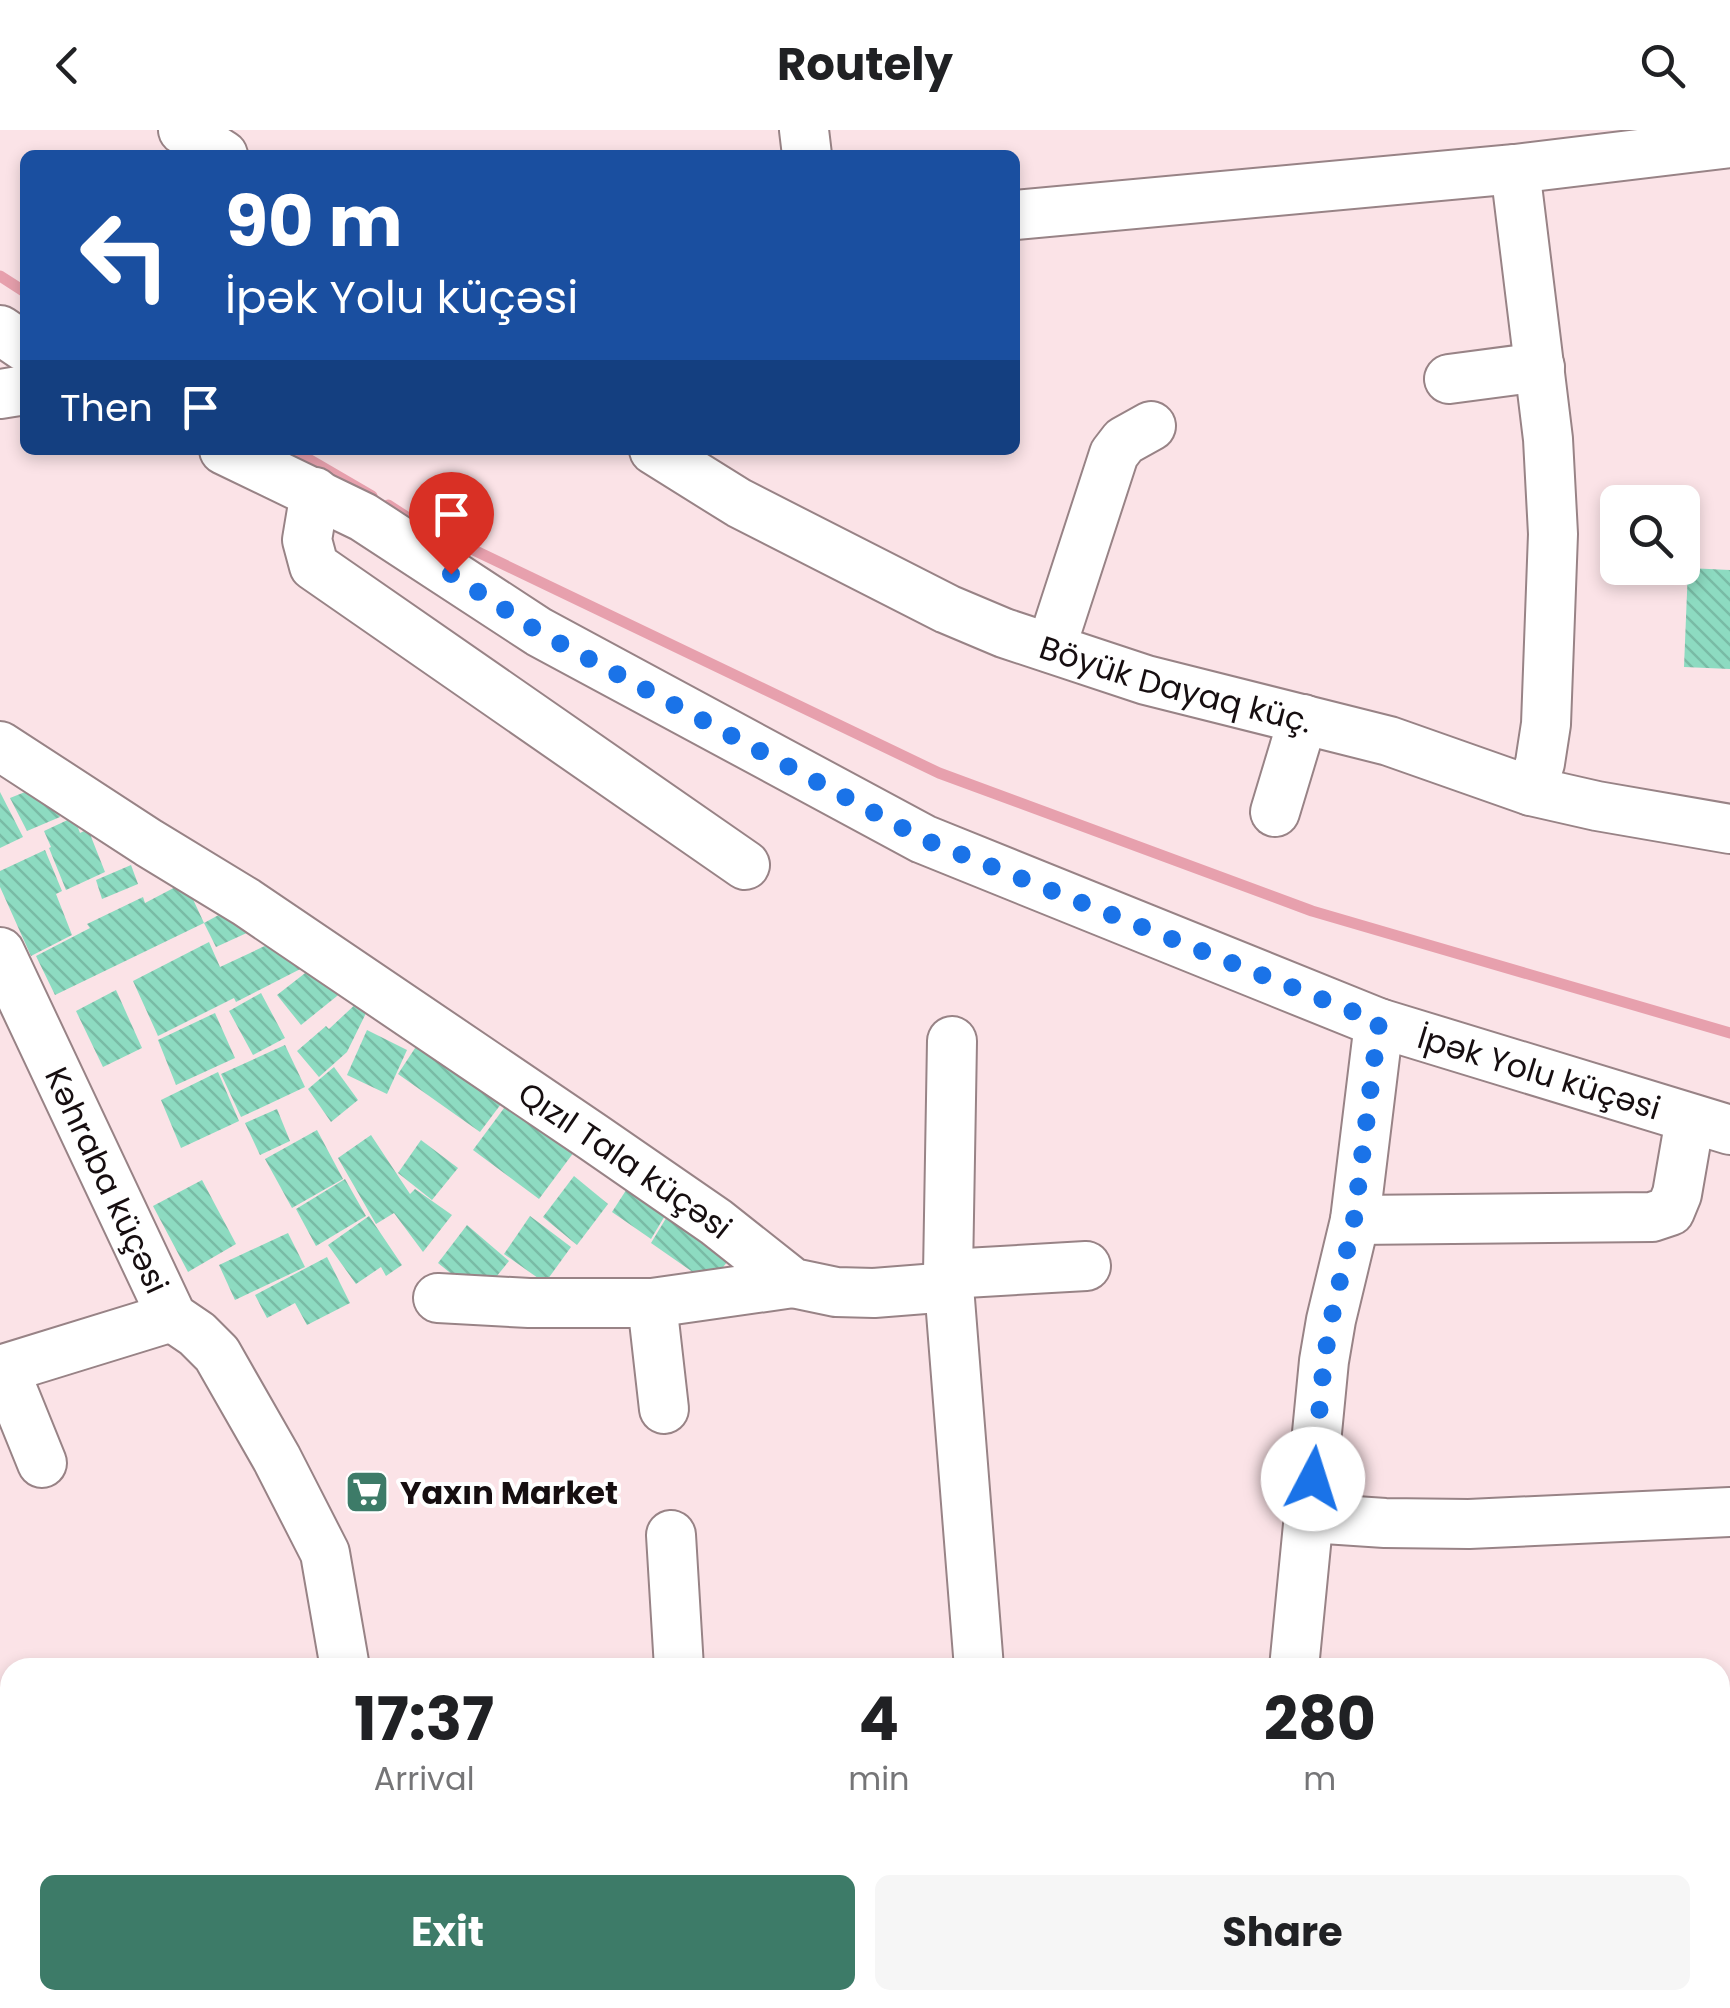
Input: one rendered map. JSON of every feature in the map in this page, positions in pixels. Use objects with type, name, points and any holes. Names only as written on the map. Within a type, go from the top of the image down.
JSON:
[{"type":"street","points":[[183,130],[215,150]]},
{"type":"street","points":[[1020,214],[1535,154],[1730,143]]},
{"type":"street","points":[[1532,791],[1546,724],[1553,534],[1540,367],[1535,154]]},
{"type":"street","points":[[1449,378],[1540,367]]},
{"type":"street","points":[[1051,648],[1114,454],[1124,441],[1151,426]]},
{"type":"street","name":"İpək Yolu küçəsi","points":[[235,455],[362,517],[539,632],[923,839],[1379,1022],[1710,1125]]},
{"type":"street","name":"Böyük Dayaq küç.","points":[[662,455],[739,503],[948,609],[1004,633],[1146,680],[1389,741],[1532,791],[1730,829]]},
{"type":"street","points":[[315,492],[307,540],[314,566],[745,865]]},
{"type":"street","points":[[1275,812],[1303,720]]},
{"type":"street","name":"Qızıl Tala küçəsi","points":[[0,746],[246,902],[594,1137],[716,1222],[793,1283],[836,1292],[874,1293],[949,1280],[1086,1266]]},
{"type":"street","name":"Kəhraba küçəsi","points":[[0,952],[172,1317],[198,1334],[217,1354],[308,1516],[325,1553],[343,1658]]},
{"type":"street","points":[[1295,1658],[1324,1361],[1354,1220],[1379,1022]]},
{"type":"street","points":[[952,1041],[949,1280],[978,1658]]},
{"type":"street","points":[[1354,1220],[1652,1216],[1670,1211],[1710,1125]]},
{"type":"street","points":[[438,1298],[652,1304],[793,1283]]},
{"type":"street","points":[[652,1304],[664,1410]]},
{"type":"street","points":[[42,1463],[2,1370],[172,1317]]},
{"type":"street","points":[[1310,1518],[1384,1524],[1470,1524],[1730,1512]]},
{"type":"street","points":[[671,1535],[677,1658]]},
{"type":"building","points":[[1700,569],[1730,570],[1730,669],[1684,667],[1687,585],[1700,585]]},
{"type":"building","points":[[45,784],[60,817],[27,831],[10,798]]},
{"type":"building","points":[[0,792],[23,837],[0,848]]},
{"type":"building","points":[[74,817],[80,833],[88,829],[105,872],[66,890],[44,831]]},
{"type":"building","points":[[45,850],[62,891],[56,894],[72,935],[31,956],[0,887],[0,871]]},
{"type":"building","points":[[131,865],[138,884],[102,899],[96,880]]},
{"type":"building","points":[[185,882],[204,923],[55,995],[36,956],[90,928],[87,924],[143,897],[145,903]]},
{"type":"building","points":[[237,905],[264,925],[216,947],[204,923]]},
{"type":"building","points":[[284,937],[314,962],[158,1036],[133,981],[209,942],[220,967]]},
{"type":"building","points":[[318,963],[342,992],[301,1025],[277,995]]},
{"type":"building","points":[[116,990],[142,1048],[103,1067],[76,1011]]},
{"type":"building","points":[[261,993],[285,1038],[253,1055],[229,1011]]},
{"type":"building","points":[[360,1000],[369,1007],[347,1052],[319,1077],[297,1051],[326,1026],[329,1029]]},
{"type":"building","points":[[215,1013],[235,1058],[176,1085],[158,1040]]},
{"type":"building","points":[[367,1030],[407,1050],[387,1094],[347,1075]]},
{"type":"building","points":[[425,1033],[507,1096],[480,1132],[398,1074]]},
{"type":"building","points":[[285,1045],[305,1087],[241,1117],[221,1074]]},
{"type":"building","points":[[334,1067],[358,1100],[331,1122],[308,1089]]},
{"type":"building","points":[[218,1072],[239,1121],[181,1148],[161,1100]]},
{"type":"building","points":[[510,1100],[577,1148],[539,1199],[473,1150]]},
{"type":"building","points":[[277,1109],[290,1141],[260,1155],[245,1123]]},
{"type":"building","points":[[317,1130],[343,1179],[292,1208],[265,1159]]},
{"type":"building","points":[[371,1135],[410,1194],[415,1189],[452,1215],[423,1252],[394,1213],[376,1224],[338,1158]]},
{"type":"building","points":[[421,1140],[458,1168],[432,1200],[398,1173]]},
{"type":"building","points":[[574,1176],[608,1204],[577,1245],[543,1217]]},
{"type":"building","points":[[345,1179],[366,1216],[316,1246],[296,1209]]},
{"type":"building","points":[[202,1180],[236,1244],[188,1272],[153,1206]]},
{"type":"building","points":[[632,1181],[669,1209],[651,1239],[612,1212]]},
{"type":"building","points":[[671,1210],[734,1253],[710,1284],[651,1243]]},
{"type":"building","points":[[369,1216],[402,1265],[386,1276],[381,1267],[356,1284],[328,1245]]},
{"type":"building","points":[[530,1216],[571,1247],[545,1283],[504,1254]]},
{"type":"building","points":[[467,1225],[509,1261],[480,1297],[438,1263]]},
{"type":"building","points":[[288,1233],[305,1267],[235,1300],[219,1265]]},
{"type":"building","points":[[327,1257],[350,1303],[307,1325],[295,1303],[267,1318],[255,1295]]},
{"type":"waterway","points":[[0,276],[20,289]]},
{"type":"waterway","points":[[302,455],[372,496]]},
{"type":"waterway","points":[[388,505],[413,521],[939,773],[1312,911],[1730,1033]]},
{"type":"place","name":"Yaxın Market","points":[[367,1492]]},
{"type":"route","points":[[451,574],[539,632],[923,839],[1379,1022],[1354,1220],[1324,1361],[1313,1479]]}]
